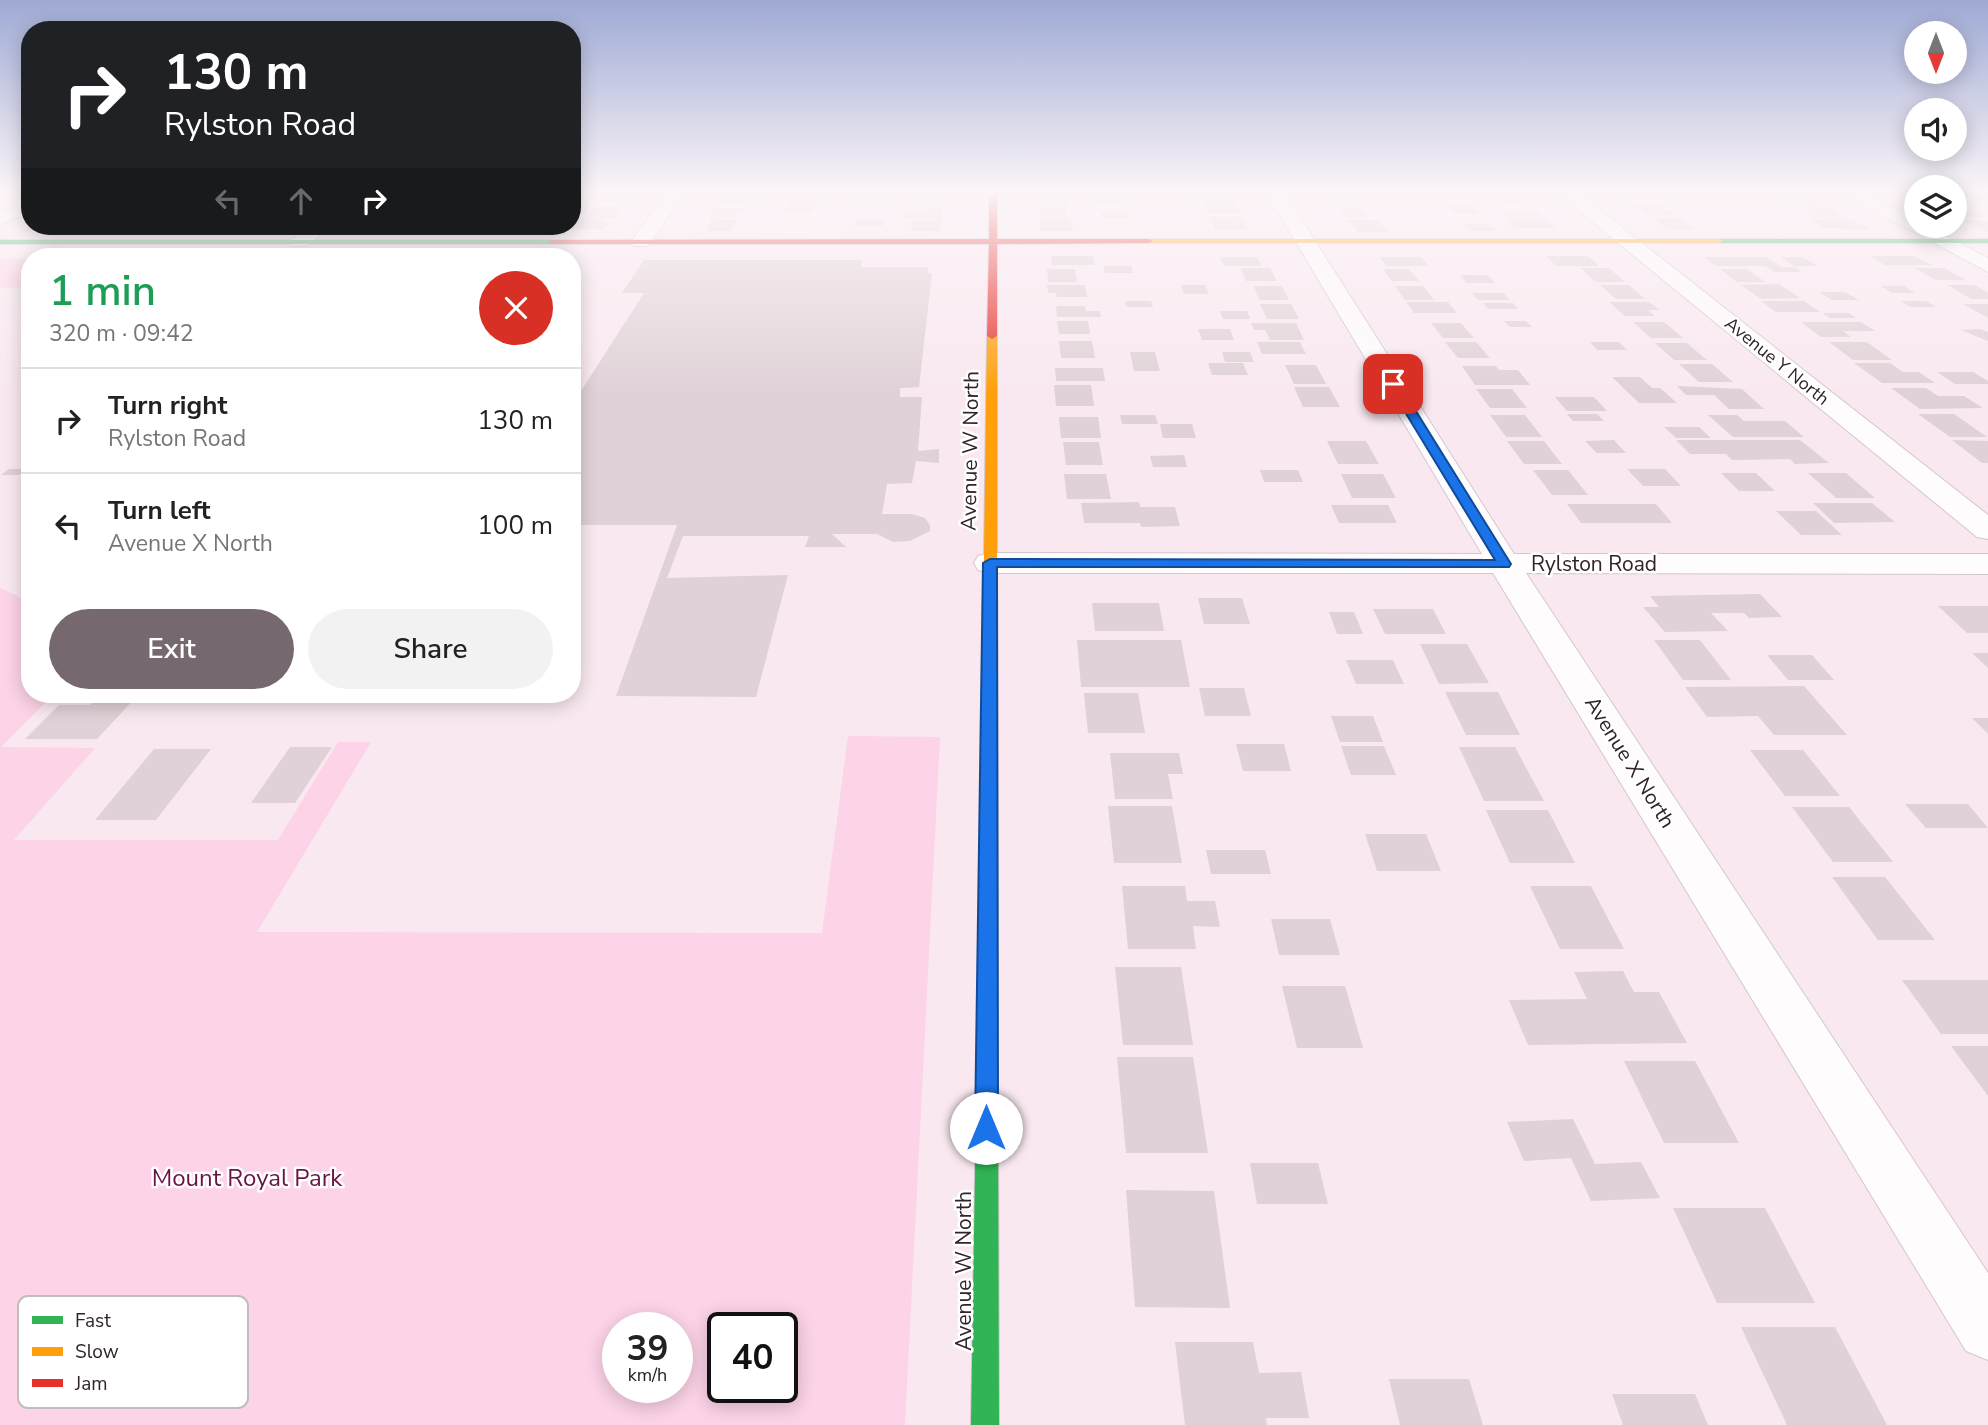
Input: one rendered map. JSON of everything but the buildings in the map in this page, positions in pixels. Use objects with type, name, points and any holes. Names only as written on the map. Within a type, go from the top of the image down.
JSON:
[{"type":"street","name":"Avenue W North","points":[[985,1425],[994,258]]},
{"type":"street","name":"Avenue X North","points":[[1316,258],[1504,564],[1988,1329]]},
{"type":"street","name":"Avenue Y North","points":[[1649,258],[1988,530]]},
{"type":"street","name":"Rylston Road","points":[[990,563],[1988,564]]},
{"type":"green space","points":[[0,259],[21,259],[21,288],[0,288]]},
{"type":"green space","name":"Mount Royal Park","points":[[0,588],[21,598],[21,703],[45,703],[1,747],[95,748],[14,840],[278,840],[338,742],[371,742],[257,932],[822,933],[848,736],[940,737],[905,1425],[0,1425]]},
{"type":"traffic: fast","points":[[985,1425],[987,1108]]},
{"type":"traffic: slow","points":[[990,627],[992,336]]},
{"type":"traffic: jam","points":[[992,336],[993,258]]},
{"type":"traffic: jam","points":[[987,1108],[990,627]]},
{"type":"route","points":[[986,1128],[990,563],[1504,564],[1393,384]]}]
